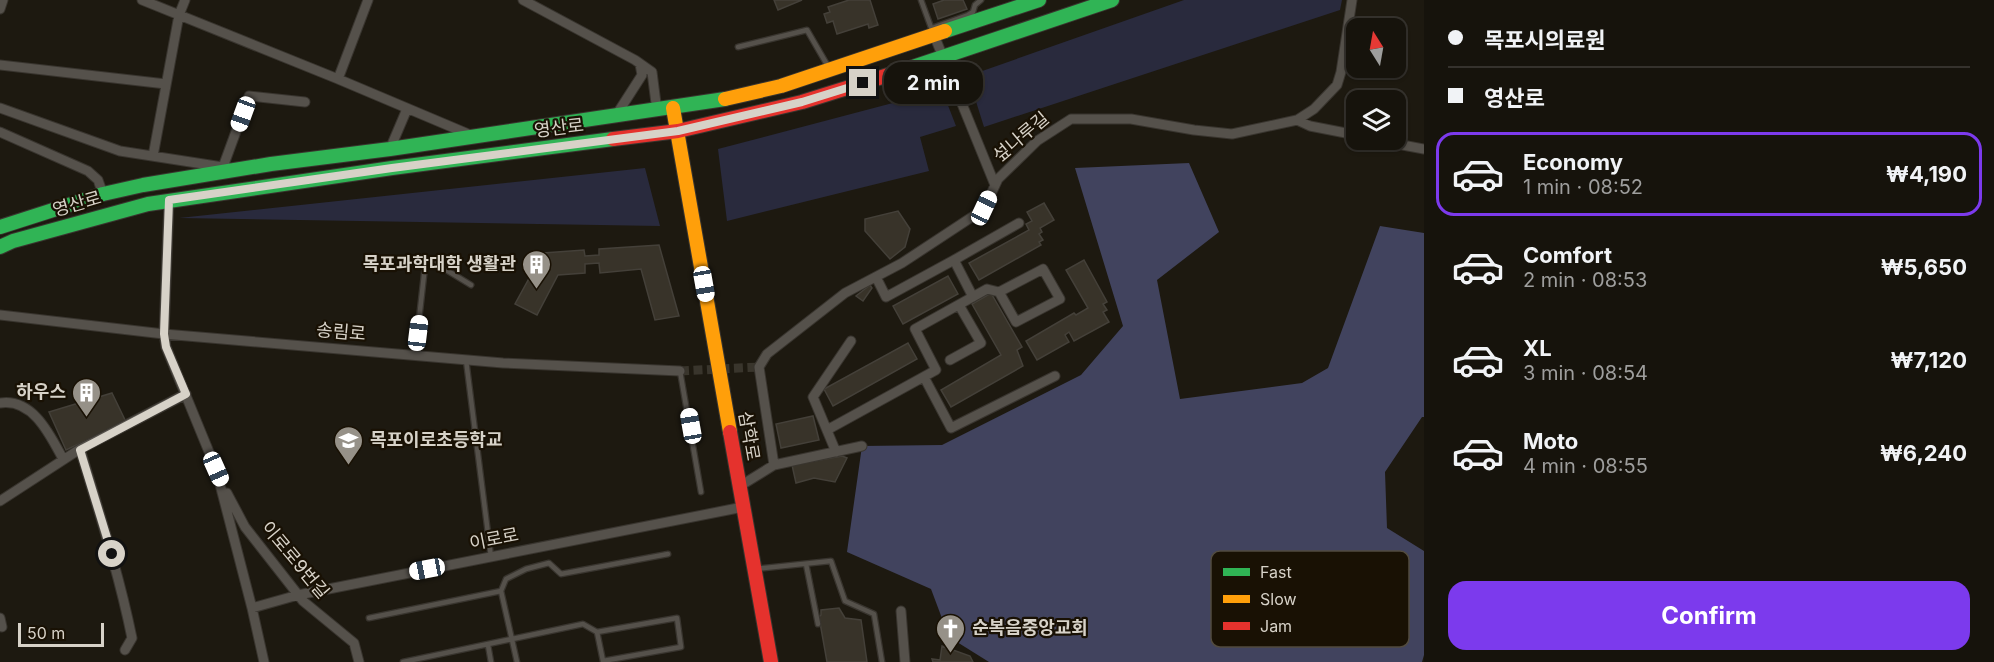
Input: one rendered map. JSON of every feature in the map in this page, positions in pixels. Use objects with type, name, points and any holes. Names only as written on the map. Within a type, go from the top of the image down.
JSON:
[{"type":"street","points":[[0,9],[3,0]]},
{"type":"street","points":[[153,156],[179,15],[185,0]]},
{"type":"street","points":[[338,79],[368,0]]},
{"type":"street","points":[[523,0],[652,72],[657,111]]},
{"type":"street","name":"영산로","points":[[0,227],[103,194],[143,185],[272,164],[657,111],[726,99],[781,86],[933,32],[1039,0]]},
{"type":"street","name":"영산로","points":[[0,247],[13,241],[108,213],[169,200],[678,131],[802,102],[944,58],[1112,0]]},
{"type":"street","name":"섶나루길","points":[[774,465],[759,367],[767,354],[845,293],[902,263],[984,208],[998,179],[1037,141],[1071,119],[1131,119],[1232,134],[1297,120],[1314,109],[1337,85],[1341,72],[1351,1],[1361,0]]},
{"type":"street","points":[[146,1],[475,136]]},
{"type":"street","points":[[933,32],[995,185]]},
{"type":"street","points":[[615,117],[642,75],[640,64]]},
{"type":"street","points":[[0,65],[166,84]]},
{"type":"street","points":[[223,167],[249,96],[306,102]]},
{"type":"street","points":[[0,108],[120,151],[223,167],[272,164]]},
{"type":"street","points":[[673,108],[678,131]]},
{"type":"street","points":[[390,149],[407,109]]},
{"type":"street","points":[[1297,120],[1310,126],[1346,133]]},
{"type":"street","name":"삼학로","points":[[678,131],[771,662]]},
{"type":"street","points":[[0,132],[88,171],[98,180],[103,194]]},
{"type":"street","points":[[1406,146],[1424,149]]},
{"type":"street","points":[[169,200],[164,334],[166,347],[216,469],[264,662]]},
{"type":"street","points":[[876,277],[886,297],[1019,223]]},
{"type":"street","points":[[954,260],[973,297]]},
{"type":"street","points":[[827,430],[936,370],[915,329],[987,289],[999,292],[1043,269],[1060,299],[1016,322],[999,292]]},
{"type":"street","points":[[950,360],[981,343],[959,305]]},
{"type":"street","name":"송림로","points":[[0,315],[164,334],[415,356],[680,371]]},
{"type":"street","points":[[836,452],[813,397],[851,341]]},
{"type":"street","points":[[924,377],[951,428],[1055,376]]},
{"type":"street","points":[[0,501],[63,459],[186,394]]},
{"type":"street","points":[[0,403],[8,402],[23,408],[42,422],[63,459]]},
{"type":"street","points":[[740,486],[774,465],[862,446]]},
{"type":"street","points":[[80,450],[112,554],[126,610],[132,638],[125,650]]},
{"type":"street","name":"이로로9번길","points":[[216,469],[233,508],[245,527],[303,601],[354,643],[359,662]]},
{"type":"street","name":"이로로","points":[[252,608],[298,595],[743,507]]},
{"type":"street","points":[[901,611],[905,662]]},
{"type":"lane","points":[[921,0],[933,32],[973,12],[975,5],[981,0]]},
{"type":"lane","points":[[738,47],[807,30],[830,70]]},
{"type":"lane","points":[[415,356],[425,266],[430,260],[471,285]]},
{"type":"lane","points":[[466,360],[491,557]]},
{"type":"lane","points":[[680,371],[700,492]]},
{"type":"lane","points":[[517,662],[501,591],[506,579],[526,569],[549,563],[561,574],[668,554]]},
{"type":"lane","points":[[754,570],[831,561],[845,601],[874,614],[882,662]]},
{"type":"lane","points":[[806,564],[818,624]]},
{"type":"lane","points":[[369,618],[501,591]]},
{"type":"lane","points":[[403,662],[583,624],[597,632],[677,618],[681,647],[603,662],[597,632]]},
{"type":"lane","points":[[488,645],[491,662]]},
{"type":"shaded area","points":[[1184,0],[1342,0],[1340,10],[984,127],[968,76]]},
{"type":"shaded area","points":[[942,90],[956,126],[920,137],[929,171],[727,221],[718,149]]},
{"type":"shaded area","points":[[1189,163],[1219,232],[1157,280],[1180,399],[1302,383],[1328,368],[1380,226],[1424,233],[1424,417],[1385,472],[1387,528],[1424,551],[1424,655],[1422,662],[989,662],[949,637],[931,589],[847,552],[862,446],[942,445],[1081,375],[1123,326],[1075,168]]},
{"type":"shaded area","points":[[645,168],[660,226],[179,218]]},
{"type":"building","points":[[774,0],[802,0],[778,10]]},
{"type":"building","points":[[849,0],[870,0],[878,25],[869,28],[868,24],[837,34],[833,21],[827,23],[824,14],[830,12],[828,7]]},
{"type":"building","points":[[944,0],[963,0],[967,9],[938,19],[933,4]]},
{"type":"building","points":[[1044,203],[1054,220],[1040,228],[1042,232],[1039,234],[1043,240],[1039,242],[1041,245],[979,280],[969,263],[1029,230],[1026,224],[1032,221],[1027,212]]},
{"type":"building","points":[[898,211],[910,229],[905,247],[890,259],[865,231],[865,219]]},
{"type":"building","name":"목포과학대학 생활관","points":[[659,245],[679,316],[655,320],[641,269],[600,273],[599,263],[585,264],[585,273],[558,275],[537,315],[515,304],[543,253],[584,250],[585,256],[599,255],[599,249]]},
{"type":"building","points":[[1084,260],[1107,302],[1103,304],[1107,310],[1103,312],[1109,322],[1074,341],[1069,332],[1065,335],[1069,342],[1037,360],[1026,341],[1074,313],[1076,315],[1088,308],[1066,270]]},
{"type":"building","points":[[948,276],[958,294],[903,324],[893,306]]},
{"type":"building","points":[[870,285],[872,288],[863,301],[856,296]]},
{"type":"building","points":[[991,293],[1022,347],[1017,350],[1023,366],[951,407],[941,390],[1001,355],[972,304]]},
{"type":"building","points":[[908,343],[917,359],[833,406],[824,389]]},
{"type":"building","name":"하우스","points":[[112,393],[126,422],[66,450],[49,412]]},
{"type":"building","points":[[813,416],[819,440],[781,448],[776,424]]},
{"type":"building","points":[[842,456],[847,458],[835,482],[814,478],[796,483],[792,465]]},
{"type":"building","points":[[839,608],[845,618],[861,620],[867,662],[827,662],[819,617],[821,610]]},
{"type":"building","name":"순복음중앙교회","points":[[942,646],[970,656],[973,662],[933,662],[932,659],[940,660]]},
{"type":"tunnel","points":[[680,371],[759,367]]},
{"type":"traffic: fast","points":[[945,31],[1039,0]]},
{"type":"traffic: fast","points":[[898,72],[1112,0]]},
{"type":"traffic: fast","points":[[0,227],[103,194],[143,185],[271,164],[390,149],[725,99]]},
{"type":"traffic: fast","points":[[0,247],[13,241],[148,204],[392,168],[613,139]]},
{"type":"traffic: slow","points":[[725,99],[781,86],[945,31]]},
{"type":"traffic: slow","points":[[673,108],[730,432]]},
{"type":"traffic: jam","points":[[613,139],[678,131],[802,102],[898,72]]},
{"type":"traffic: jam","points":[[730,432],[771,662]]},
{"type":"place","name":"목포과학대학 생활관","points":[[537,290]]},
{"type":"place","name":"하우스","points":[[87,418]]},
{"type":"place","name":"목포이로초등학교","points":[[349,466]]},
{"type":"place","name":"순복음중앙교회","points":[[951,654]]},
{"type":"route","points":[[112,554],[80,450],[186,394],[166,347],[164,334],[169,200],[678,131],[802,102],[863,83]]}]
